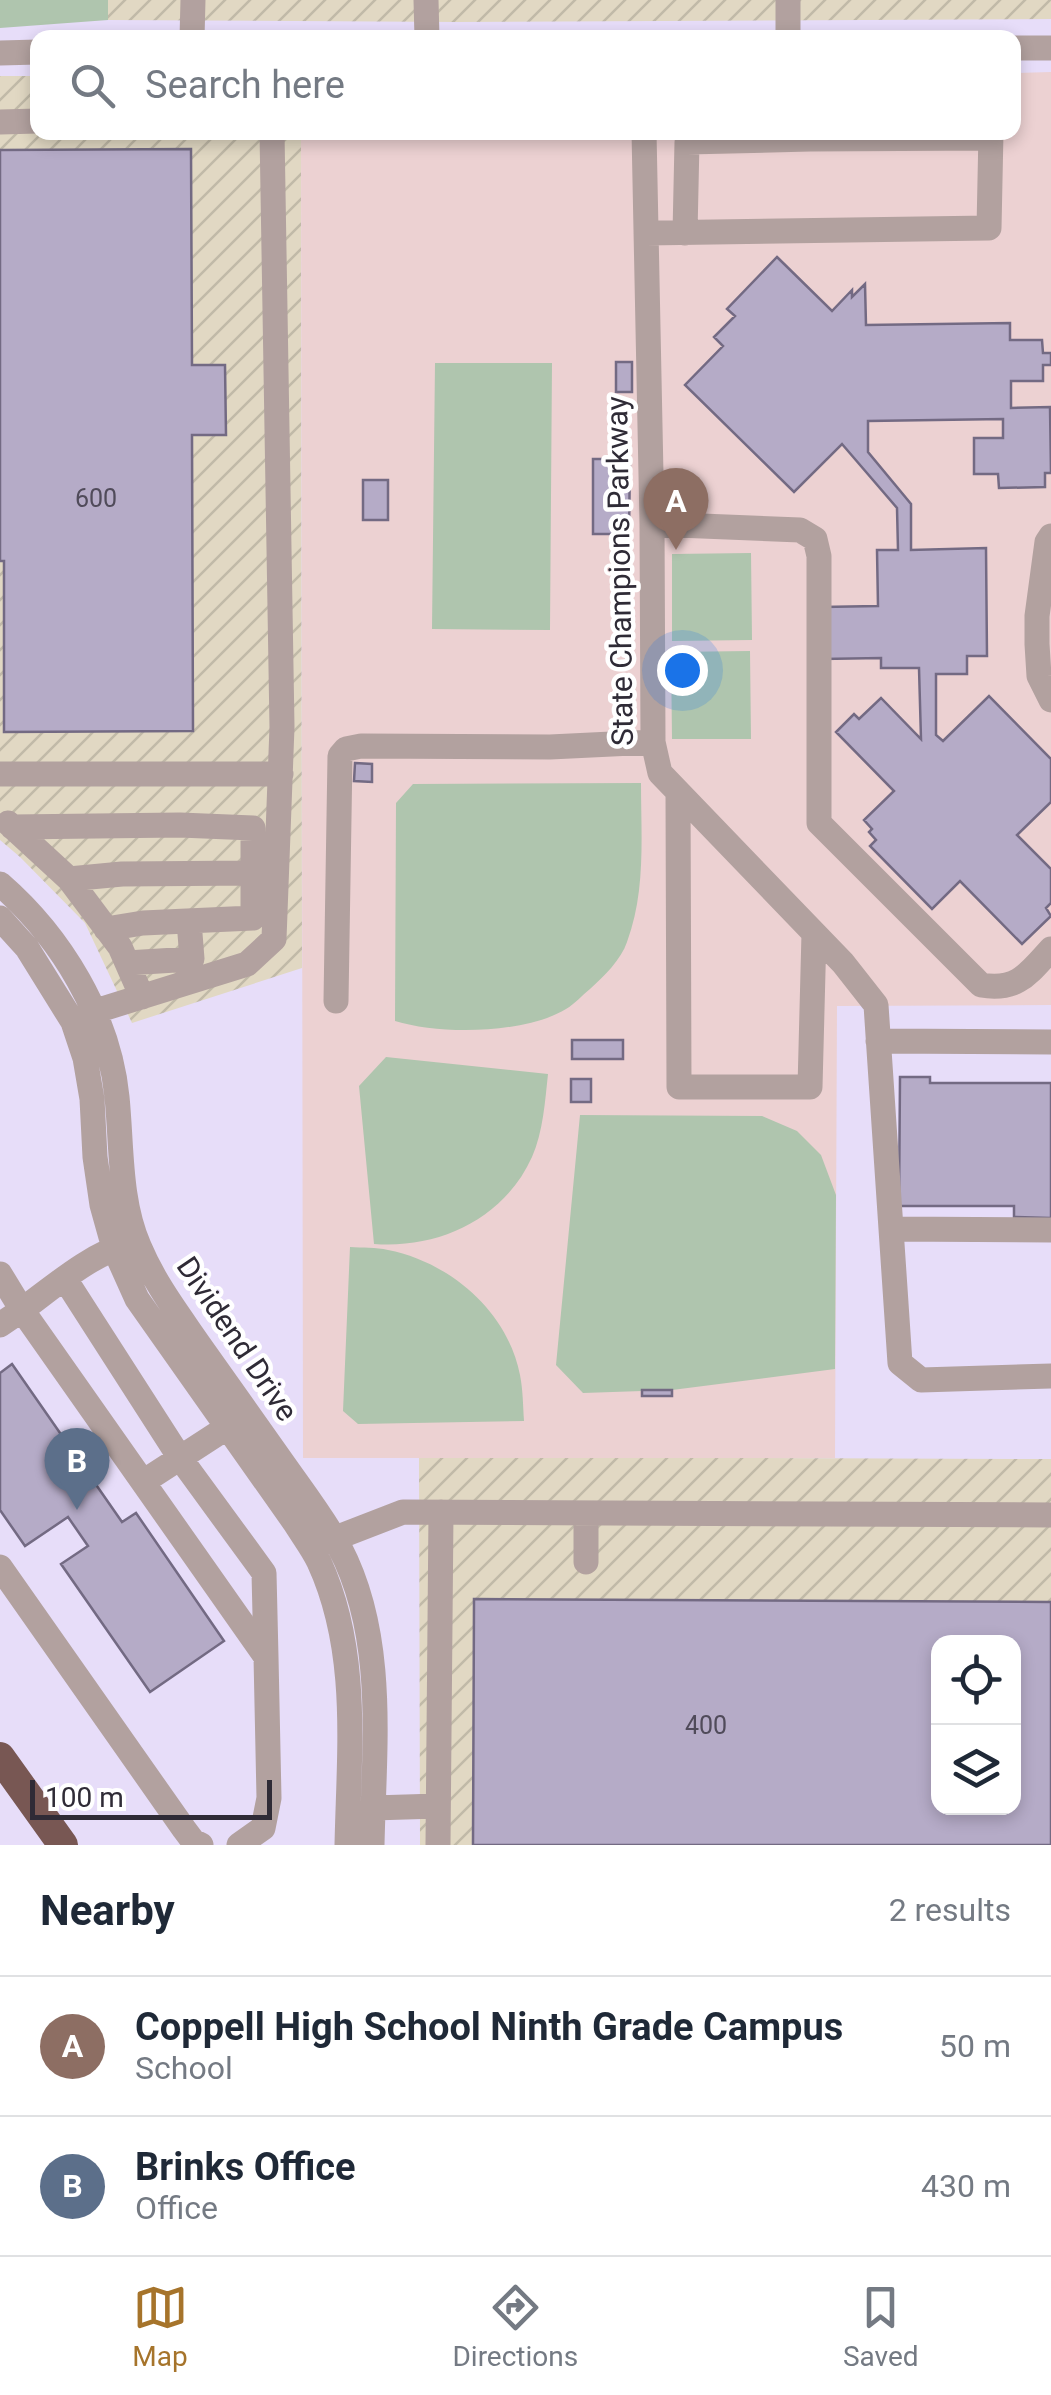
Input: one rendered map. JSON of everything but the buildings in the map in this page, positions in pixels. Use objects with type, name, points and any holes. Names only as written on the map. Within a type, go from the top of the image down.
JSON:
[{"type":"highway","points":[[0,1757],[64,1845]]},
{"type":"street","points":[[192,30],[193,0]]},
{"type":"street","points":[[426,0],[426,30]]},
{"type":"street","points":[[788,0],[788,30]]},
{"type":"street","points":[[1021,48],[1051,48]]},
{"type":"street","points":[[0,53],[30,52]]},
{"type":"street","points":[[0,122],[30,121]]},
{"type":"street","points":[[84,1016],[248,964],[274,940],[282,774],[272,140]]},
{"type":"street","name":"State Champions Parkway","points":[[644,140],[653,742],[660,773],[843,963],[876,1005],[900,1363],[921,1380],[1051,1376]]},
{"type":"street","points":[[686,233],[687,142],[728,140]]},
{"type":"street","points":[[646,234],[988,228],[991,140]]},
{"type":"street","points":[[652,524],[800,530],[815,539],[819,556],[819,823],[981,985],[1000,988],[1024,978],[1051,949]]},
{"type":"street","points":[[1051,536],[1037,616],[1040,676],[1051,700]]},
{"type":"street","points":[[336,1000],[340,756],[346,749],[653,742]]},
{"type":"street","points":[[0,774],[282,774]]},
{"type":"street","points":[[678,792],[679,1087],[810,1086],[814,933]]},
{"type":"street","points":[[6,822],[69,879],[120,947],[142,996]]},
{"type":"street","points":[[6,822],[252,828],[252,918],[143,923],[106,929]]},
{"type":"street","points":[[69,879],[122,874],[252,874]]},
{"type":"street","name":"Dividend Drive","points":[[0,884],[46,933],[112,1066],[127,1200],[126,1246],[137,1299],[238,1420],[322,1543],[341,1550],[368,1634],[374,1684],[372,1845]]},
{"type":"street","name":"Dividend Drive","points":[[0,918],[84,1016]]},
{"type":"street","points":[[127,963],[192,959],[189,921]]},
{"type":"street","points":[[878,1041],[1051,1042]]},
{"type":"street","points":[[890,1225],[1051,1230]]},
{"type":"street","points":[[0,1325],[65,1279],[126,1246]]},
{"type":"street","points":[[0,1274],[266,1657]]},
{"type":"street","points":[[65,1279],[180,1458],[264,1572],[268,1798],[263,1828],[239,1845]]},
{"type":"street","points":[[143,1482],[238,1420]]},
{"type":"street","points":[[322,1543],[403,1512],[1051,1515]]},
{"type":"street","points":[[438,1845],[440,1512]]},
{"type":"street","points":[[586,1513],[586,1562]]},
{"type":"street","name":"Dividend Drive","points":[[322,1543],[318,1560],[344,1639],[350,1685],[347,1845]]},
{"type":"street","points":[[0,1567],[193,1841],[201,1845]]},
{"type":"street","points":[[373,1808],[438,1806]]},
{"type":"shaded area","points":[[108,0],[1051,0],[1051,19],[108,20]]},
{"type":"shaded area","points":[[1051,72],[1051,1005],[837,1006],[835,1458],[303,1458],[301,140],[1021,140],[1021,73]]},
{"type":"shaded area","points":[[0,76],[30,76],[30,140],[301,140],[302,968],[132,1023],[85,923],[0,840]]},
{"type":"shaded area","points":[[419,1457],[1051,1459],[1051,1845],[420,1845]]},
{"type":"green space","points":[[0,0],[108,0],[108,20],[0,28]]},
{"type":"green space","points":[[435,363],[552,363],[550,630],[432,629]]},
{"type":"green space","points":[[751,553],[752,640],[672,641],[672,554]]},
{"type":"green space","points":[[750,651],[751,739],[672,739],[671,652]]},
{"type":"green space","points":[[641,783],[641,863],[633,923],[624,949],[601,979],[566,1009],[528,1023],[458,1030],[395,1021],[396,803],[413,784]]},
{"type":"green space","points":[[386,1057],[548,1074],[539,1137],[520,1179],[487,1213],[445,1235],[422,1241],[374,1244],[359,1086]]},
{"type":"green space","points":[[580,1115],[762,1116],[797,1131],[821,1155],[836,1195],[835,1369],[672,1390],[583,1393],[556,1365]]},
{"type":"green space","points":[[350,1247],[411,1256],[454,1278],[473,1293],[503,1331],[513,1352],[521,1381],[524,1421],[358,1424],[343,1411]]},
{"type":"place","name":"Coppell High School Ninth Grade Campus","points":[[676,550]]},
{"type":"place","name":"Brinks Office","points":[[77,1510]]}]
